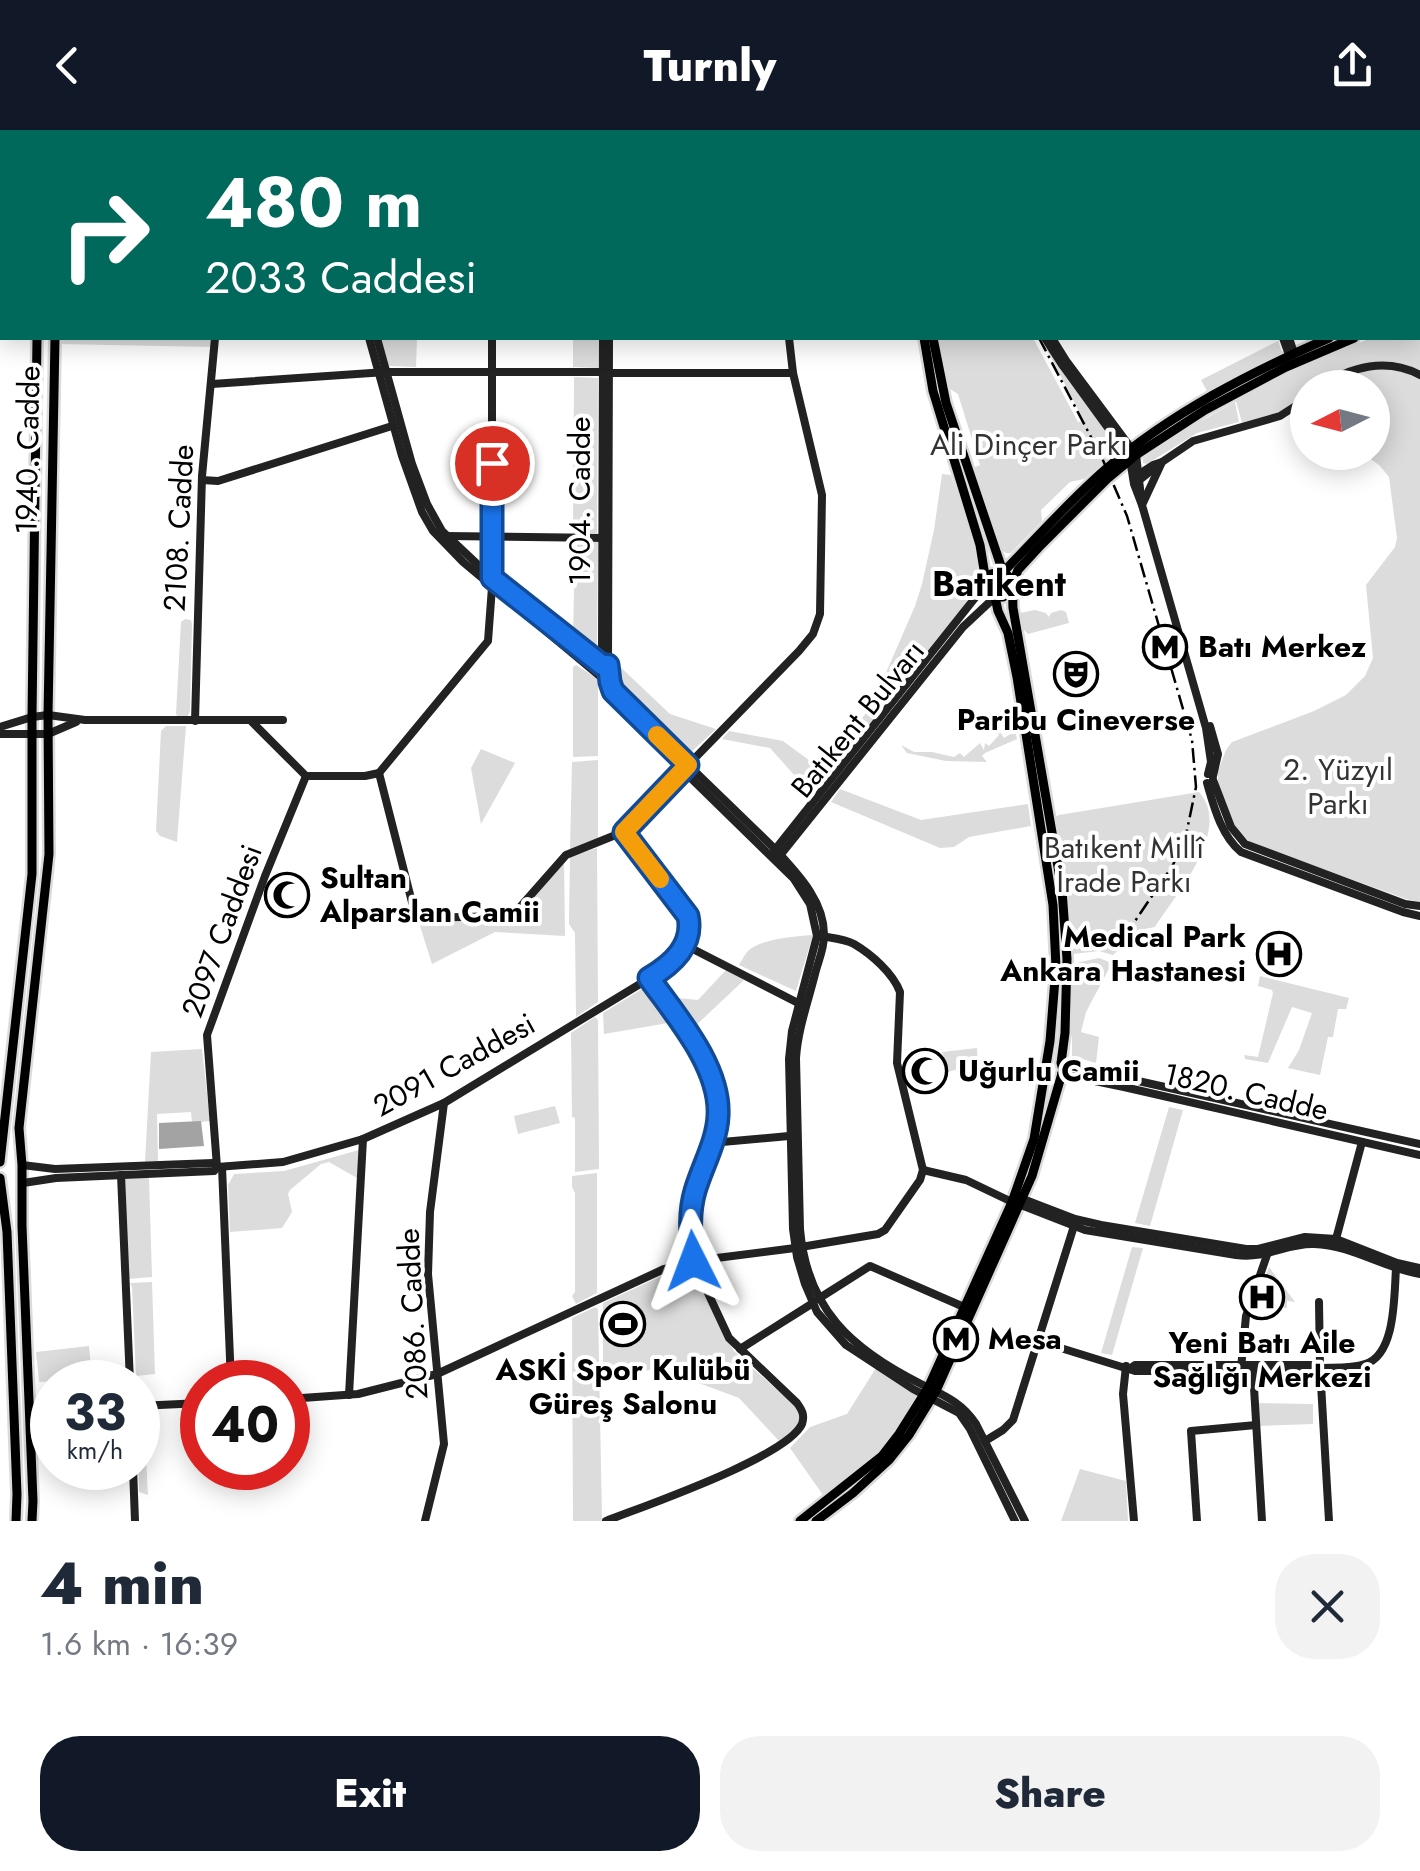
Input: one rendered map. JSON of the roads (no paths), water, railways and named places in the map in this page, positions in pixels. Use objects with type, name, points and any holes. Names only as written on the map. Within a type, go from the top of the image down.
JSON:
[{"type":"main road","name":"1940. Cadde","points":[[0,1164],[32,874],[37,340]]},
{"type":"main road","name":"1940. Cadde","points":[[30,1412],[19,1128],[50,854],[48,715],[55,340]]},
{"type":"main road","points":[[800,1521],[882,1456],[930,1392],[964,1307],[1019,1202],[1042,1099],[1051,1032],[1056,960],[1049,870],[1017,677],[1008,633],[986,584],[980,545],[932,391],[924,340]]},
{"type":"main road","points":[[816,1521],[889,1460],[909,1434],[1044,1141],[1065,1034],[1067,959],[1062,890],[1011,579],[1003,572],[946,403],[934,340]]},
{"type":"main road","name":"Batıkent Bulvarı","points":[[986,584],[992,574],[1003,572],[1090,484],[1202,401],[1325,340]]},
{"type":"main road","name":"Batıkent Bulvarı","points":[[995,597],[1006,596],[1018,570],[1131,454],[1286,367],[1349,340]]},
{"type":"main road","points":[[1051,1032],[1056,1038],[1065,1034]]},
{"type":"main road","points":[[1047,1068],[1055,1059],[1061,1069]]},
{"type":"main road","points":[[1047,1068],[1054,1078],[1061,1069]]},
{"type":"main road","points":[[1042,1099],[1049,1097],[1054,1102]]},
{"type":"main road","points":[[0,1164],[22,1165]]},
{"type":"main road","points":[[0,1178],[9,1281],[16,1521]]},
{"type":"main road","points":[[1,1186],[23,1184]]},
{"type":"main road","name":"1940. Cadde","points":[[32,1521],[33,1490]]},
{"type":"street","name":"2108. Cadde","points":[[194,721],[202,480],[215,340]]},
{"type":"street","points":[[374,340],[392,426],[410,482],[433,531],[448,549],[605,665]]},
{"type":"street","points":[[251,722],[306,776],[379,773],[486,644],[492,582],[492,340]]},
{"type":"street","name":"1904. Cadde","points":[[606,340],[606,678]]},
{"type":"street","points":[[379,773],[416,918],[509,916],[566,855],[624,832],[808,641],[820,614],[822,489],[789,340]]},
{"type":"street","points":[[1050,340],[1131,454],[1202,714],[1208,720],[1217,750],[1210,778],[1223,830],[1236,848],[1248,856],[1329,880],[1420,916]]},
{"type":"street","points":[[1287,340],[1291,354]]},
{"type":"street","points":[[1358,370],[1398,366],[1420,375]]},
{"type":"street","points":[[382,373],[412,464],[434,518],[446,536],[492,582],[606,678],[608,697],[800,876],[814,898],[821,917],[820,936],[796,1058],[798,1248]]},
{"type":"street","points":[[212,384],[382,373],[794,373]]},
{"type":"street","points":[[1136,479],[1198,438],[1280,416],[1290,410]]},
{"type":"street","points":[[202,480],[218,480],[392,426]]},
{"type":"street","points":[[1142,505],[1162,462]]},
{"type":"street","points":[[446,536],[606,538]]},
{"type":"street","name":"Batıkent Bulvarı","points":[[821,799],[986,584]]},
{"type":"street","name":"Batıkent Bulvarı","points":[[776,855],[963,628],[995,597]]},
{"type":"street","points":[[0,730],[48,715],[85,720],[283,720]]},
{"type":"street","points":[[0,730],[48,734],[85,720]]},
{"type":"street","name":"2097 Caddesi","points":[[230,1360],[220,1167],[207,1035],[306,776]]},
{"type":"street","points":[[624,832],[688,916],[690,930],[685,945],[800,1004]]},
{"type":"street","points":[[1404,908],[1420,906]]},
{"type":"street","points":[[820,936],[790,1049],[789,1136],[798,1248],[815,1301],[831,1329],[855,1352],[967,1411],[1025,1521]]},
{"type":"street","points":[[310,1398],[348,1396],[437,1374],[659,1270],[693,1261],[798,1248],[882,1232],[920,1180],[923,1170],[897,1063],[901,997],[898,986],[880,966],[852,943],[820,936]]},
{"type":"street","name":"2091 Caddesi","points":[[220,1167],[283,1162],[362,1139],[444,1103],[649,978],[668,965],[685,945]]},
{"type":"street","points":[[606,1521],[779,1446],[804,1418],[802,1410],[740,1350],[723,1328],[693,1261],[690,1214],[718,1117],[714,1082],[688,1034],[649,978]]},
{"type":"street","points":[[1083,1079],[1078,1072],[1084,1068]]},
{"type":"street","name":"1820. Cadde","points":[[1061,1069],[1084,1068],[1420,1144]]},
{"type":"street","name":"1820. Cadde","points":[[1061,1069],[1083,1079],[1420,1155]]},
{"type":"street","name":"2086. Cadde","points":[[425,1521],[444,1444],[428,1263],[430,1212],[444,1103]]},
{"type":"street","points":[[711,1143],[789,1136]]},
{"type":"street","points":[[348,1396],[362,1139]]},
{"type":"street","points":[[1336,1242],[1362,1142]]},
{"type":"street","points":[[22,1165],[55,1169],[213,1163],[220,1167]]},
{"type":"street","points":[[23,1184],[56,1178],[220,1167]]},
{"type":"street","points":[[923,1170],[966,1180],[1096,1232],[1252,1256],[1305,1236],[1348,1242],[1420,1271]]},
{"type":"street","points":[[121,1175],[129,1360]]},
{"type":"street","points":[[1019,1202],[1102,1226],[1268,1250]]},
{"type":"street","points":[[984,1441],[1013,1420],[1074,1226]]},
{"type":"street","points":[[1336,1242],[1396,1269],[1420,1271]]},
{"type":"street","points":[[1241,1368],[1246,1316],[1268,1250]]},
{"type":"street","points":[[740,1350],[871,1266],[964,1307]]},
{"type":"street","points":[[1241,1368],[1312,1371],[1363,1365],[1373,1360],[1386,1344],[1396,1269]]},
{"type":"street","points":[[1319,1302],[1318,1368],[1328,1521]]},
{"type":"street","points":[[1038,1341],[1136,1370],[1312,1364],[1318,1368]]},
{"type":"street","points":[[1129,1367],[1123,1394],[1134,1521]]},
{"type":"street","points":[[1253,1371],[1262,1521]]},
{"type":"street","points":[[930,1392],[966,1420],[1016,1521]]},
{"type":"street","points":[[1197,1521],[1191,1431],[1256,1425]]},
{"type":"street","points":[[134,1490],[135,1521]]},
{"type":"railway","points":[[1040,340],[1102,458],[1127,516],[1192,740],[1196,787],[1186,835],[1173,865],[1131,927]]},
{"type":"place","name":"Batı Merkez","points":[[1165,647]]},
{"type":"place","name":"Paribu Cineverse","points":[[1076,674]]},
{"type":"place","name":"Sultan Alparslan Camii","points":[[287,895]]},
{"type":"place","name":"Medical Park Ankara Hastanesi","points":[[1279,954]]},
{"type":"place","name":"Uğurlu Camii","points":[[925,1071]]},
{"type":"place","name":"Yeni Batı Aile Sağlığı Merkezi","points":[[1262,1297]]},
{"type":"place","name":"ASKİ Spor Kulübü Güreş Salonu","points":[[623,1324]]},
{"type":"place","name":"Mesa","points":[[956,1339]]},
{"type":"district","name":"Batıkent","points":[[999,584]]},
{"type":"park label","name":"Ali Dinçer Parkı","points":[[1029,445]]},
{"type":"park label","name":"2. Yüzyıl Parkı","points":[[1338,787]]},
{"type":"park label","name":"Batıkent Millî İrade Parkı","points":[[1124,865]]}]
